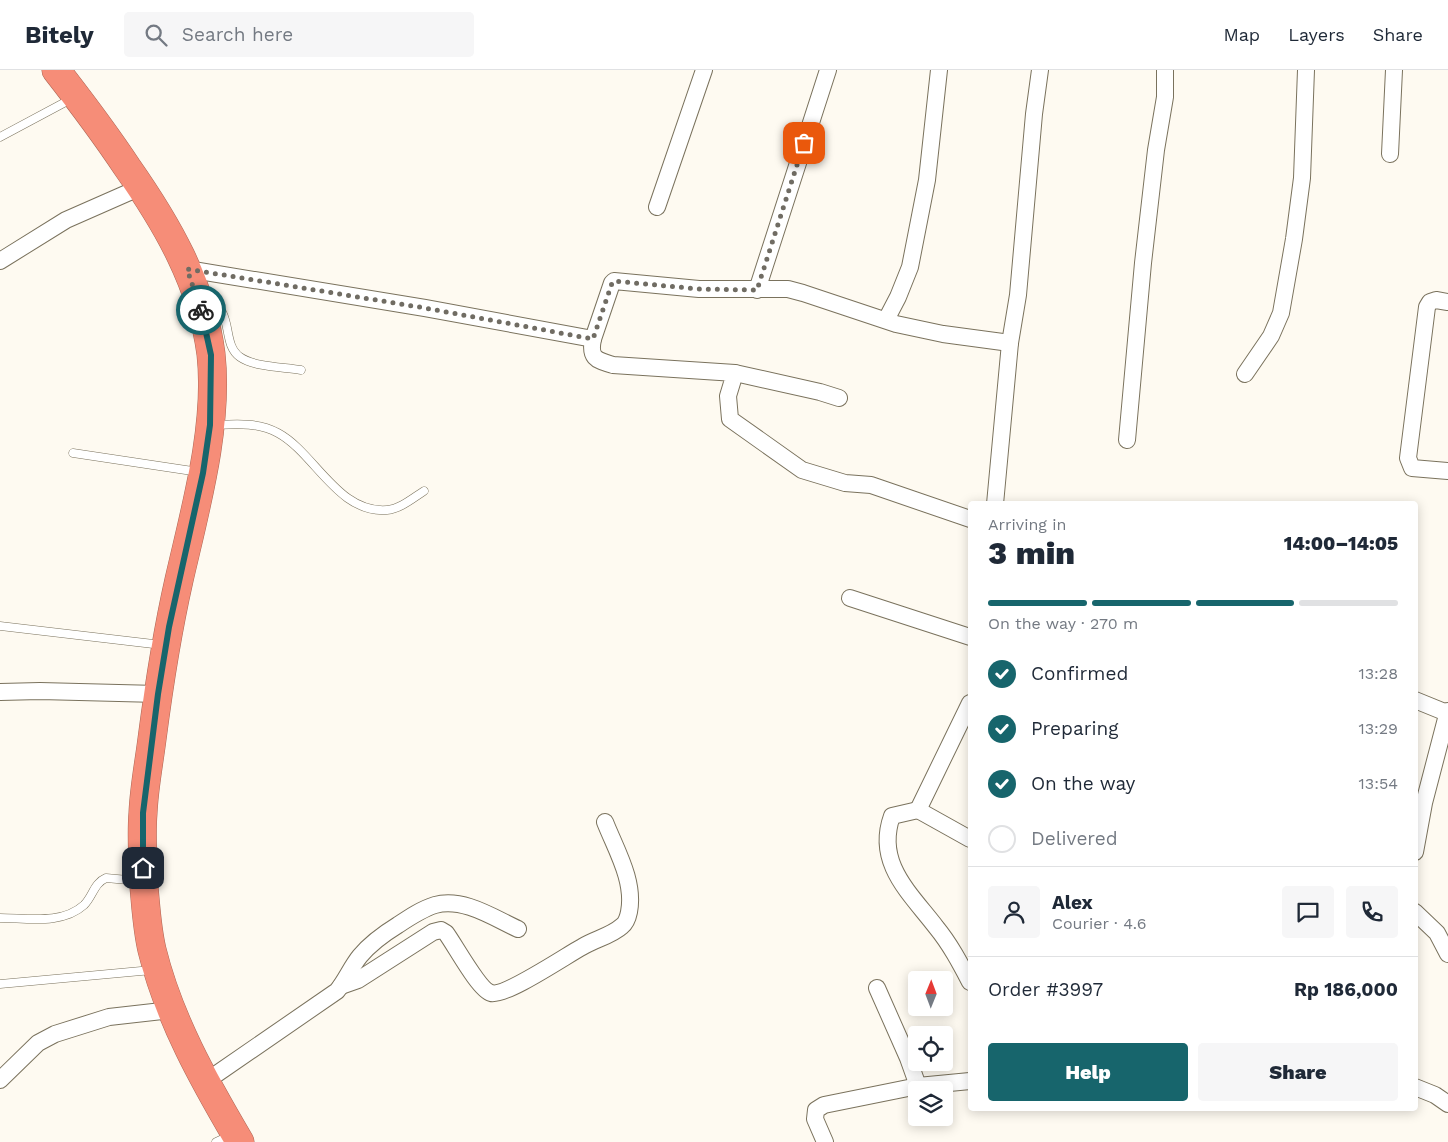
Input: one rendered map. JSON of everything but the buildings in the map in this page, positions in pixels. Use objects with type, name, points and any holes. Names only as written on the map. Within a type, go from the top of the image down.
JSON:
[{"type":"highway","points":[[56,70],[77,96],[170,232],[187,269],[200,306],[211,355],[210,425],[203,473],[166,645],[158,694],[143,813],[142,855],[147,921],[158,970],[172,1010],[231,1139]]},
{"type":"street","points":[[657,208],[704,70]]},
{"type":"street","points":[[757,290],[828,70]]},
{"type":"street","points":[[886,320],[910,267],[926,180],[939,70]]},
{"type":"street","points":[[995,501],[1010,343],[1018,295],[1034,114],[1040,70]]},
{"type":"street","points":[[1127,440],[1143,263],[1156,150],[1165,97],[1165,70]]},
{"type":"street","points":[[1246,374],[1270,336],[1281,313],[1302,178],[1306,70]]},
{"type":"street","points":[[1390,154],[1394,70]]},
{"type":"street","points":[[0,261],[66,220],[141,187]]},
{"type":"street","points":[[187,269],[425,308],[593,339]]},
{"type":"street","points":[[839,398],[735,373],[613,366],[599,361],[592,352],[593,339],[612,283],[614,281],[699,289],[788,290],[803,293],[896,324],[943,334],[1010,343]]},
{"type":"street","points":[[1448,302],[1436,300],[1430,302],[1427,308],[1408,463],[1412,468],[1448,471]]},
{"type":"street","points":[[735,373],[728,396],[730,419],[802,470],[845,483],[871,485],[968,518]]},
{"type":"street","points":[[850,598],[968,637]]},
{"type":"street","points":[[0,692],[40,691],[158,694]]},
{"type":"street","points":[[1418,701],[1448,712],[1419,802],[1418,814]]},
{"type":"street","points":[[918,810],[963,736],[968,712]]},
{"type":"street","points":[[968,838],[918,810],[892,816],[887,843],[896,876],[910,896],[937,927],[960,961],[968,978]]},
{"type":"street","points":[[205,1082],[341,986],[358,980],[433,932],[441,930],[446,933],[479,984],[488,992],[498,993],[547,968],[582,946],[623,926],[630,905],[629,885],[625,868],[605,822]]},
{"type":"street","points":[[341,986],[360,956],[370,946],[413,915],[435,905],[460,905],[477,910],[518,929]]},
{"type":"street","points":[[1418,915],[1437,933],[1448,954]]},
{"type":"street","points":[[876,988],[908,1058],[916,1081]]},
{"type":"street","points":[[0,1080],[38,1044],[55,1034],[109,1017],[172,1010]]},
{"type":"street","points":[[953,1083],[968,1081]]},
{"type":"street","points":[[825,1142],[815,1119],[815,1112],[818,1108],[833,1102],[908,1088]]},
{"type":"street","points":[[1418,1088],[1435,1095],[1448,1104]]},
{"type":"lane","points":[[0,137],[77,96]]},
{"type":"lane","points":[[200,306],[206,301],[215,305],[220,310],[224,316],[233,349],[239,356],[253,362],[301,370]]},
{"type":"lane","points":[[210,425],[247,424],[264,427],[278,433],[293,443],[336,488],[356,504],[387,510],[398,507],[424,492]]},
{"type":"lane","points":[[73,453],[203,473]]},
{"type":"lane","points":[[0,626],[166,645]]},
{"type":"lane","points":[[0,918],[48,919],[64,916],[84,905],[97,884],[106,878],[144,882]]},
{"type":"lane","points":[[0,984],[158,970]]},
{"type":"way so far","points":[[201,310],[187,269],[425,308],[593,339],[614,281],[699,289],[757,290],[804,143]]},
{"type":"route","points":[[143,868],[143,813],[158,694],[169,627],[203,473],[210,425],[212,391],[211,355],[201,310]]}]
